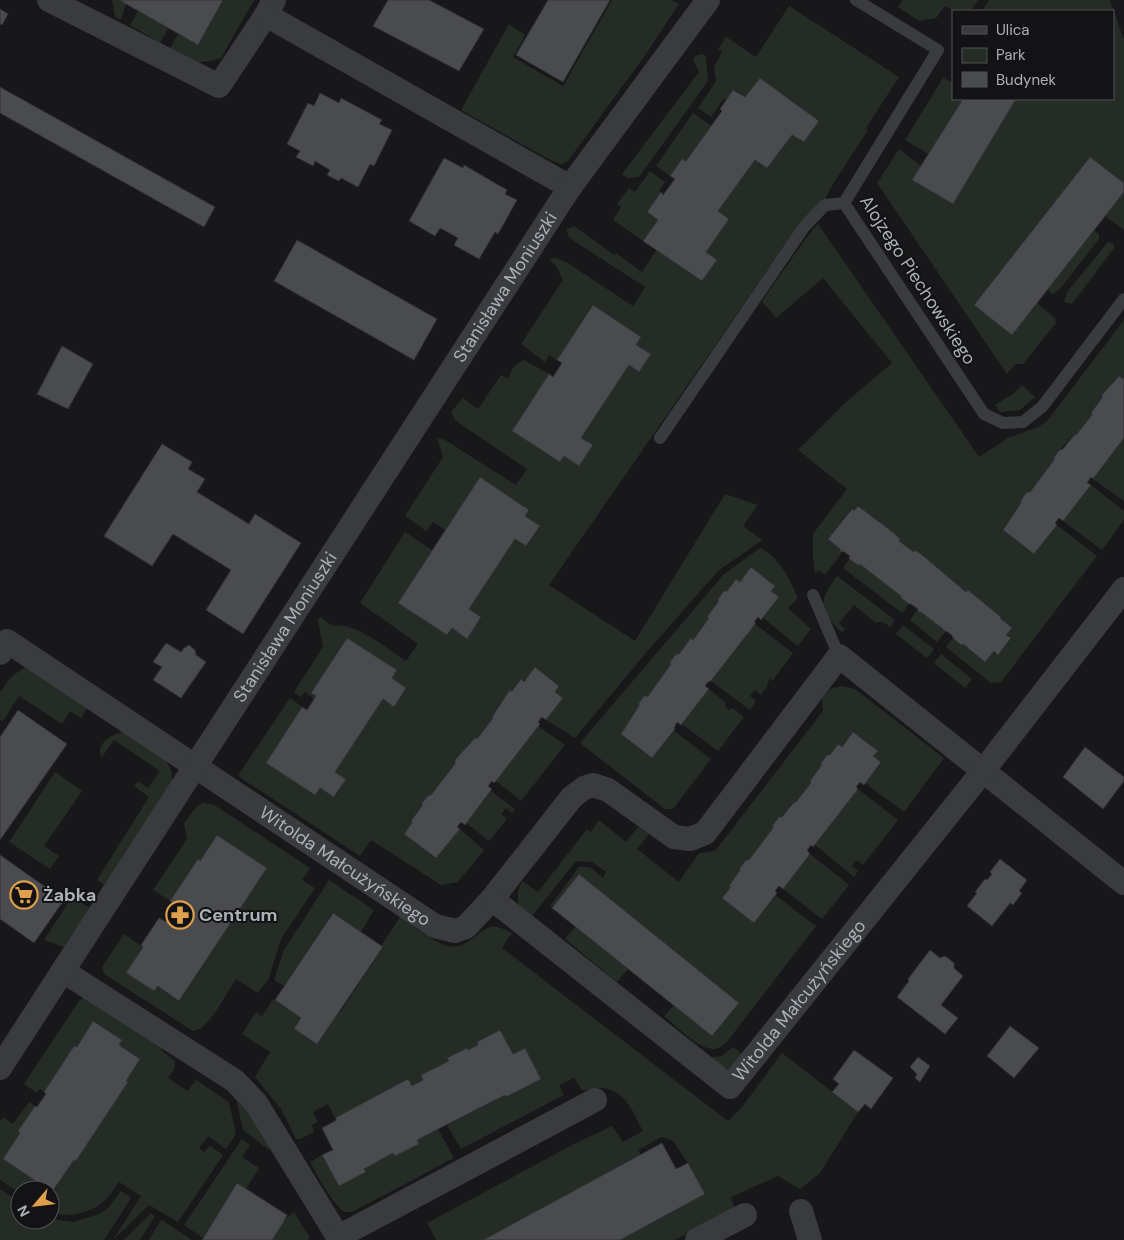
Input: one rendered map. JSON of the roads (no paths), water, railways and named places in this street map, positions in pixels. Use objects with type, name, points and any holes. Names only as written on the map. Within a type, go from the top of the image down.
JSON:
[{"type":"street","points":[[49,0],[219,86],[270,8],[570,187]]},
{"type":"street","name":"Stanisława Moniuszki","points":[[0,1068],[570,187],[708,0]]},
{"type":"street","name":"Witolda Małcużyńskiego","points":[[492,899],[730,1088],[983,770],[1124,589]]},
{"type":"street","name":"Witolda Małcużyńskiego","points":[[0,653],[7,641],[435,926],[455,932],[466,927],[492,899],[572,797],[584,788],[593,785],[608,790],[674,837],[690,839],[705,833],[839,656]]},
{"type":"street","points":[[839,656],[1124,883]]},
{"type":"street","points":[[63,971],[235,1081],[256,1103],[339,1238],[595,1100]]},
{"type":"street","points":[[801,1211],[810,1240]]},
{"type":"street","points":[[698,1240],[745,1215]]},
{"type":"lane","name":"Alojzego Piechowskiego","points":[[856,0],[938,50],[844,203],[984,414],[1004,422],[1023,422],[1042,407],[1124,298]]},
{"type":"lane","points":[[660,438],[804,227],[825,205],[844,203]]},
{"type":"lane","points":[[813,595],[839,656]]},
{"type":"place","name":"Żabka","points":[[24,895]]},
{"type":"place","name":"Centrum","points":[[180,915]]}]
